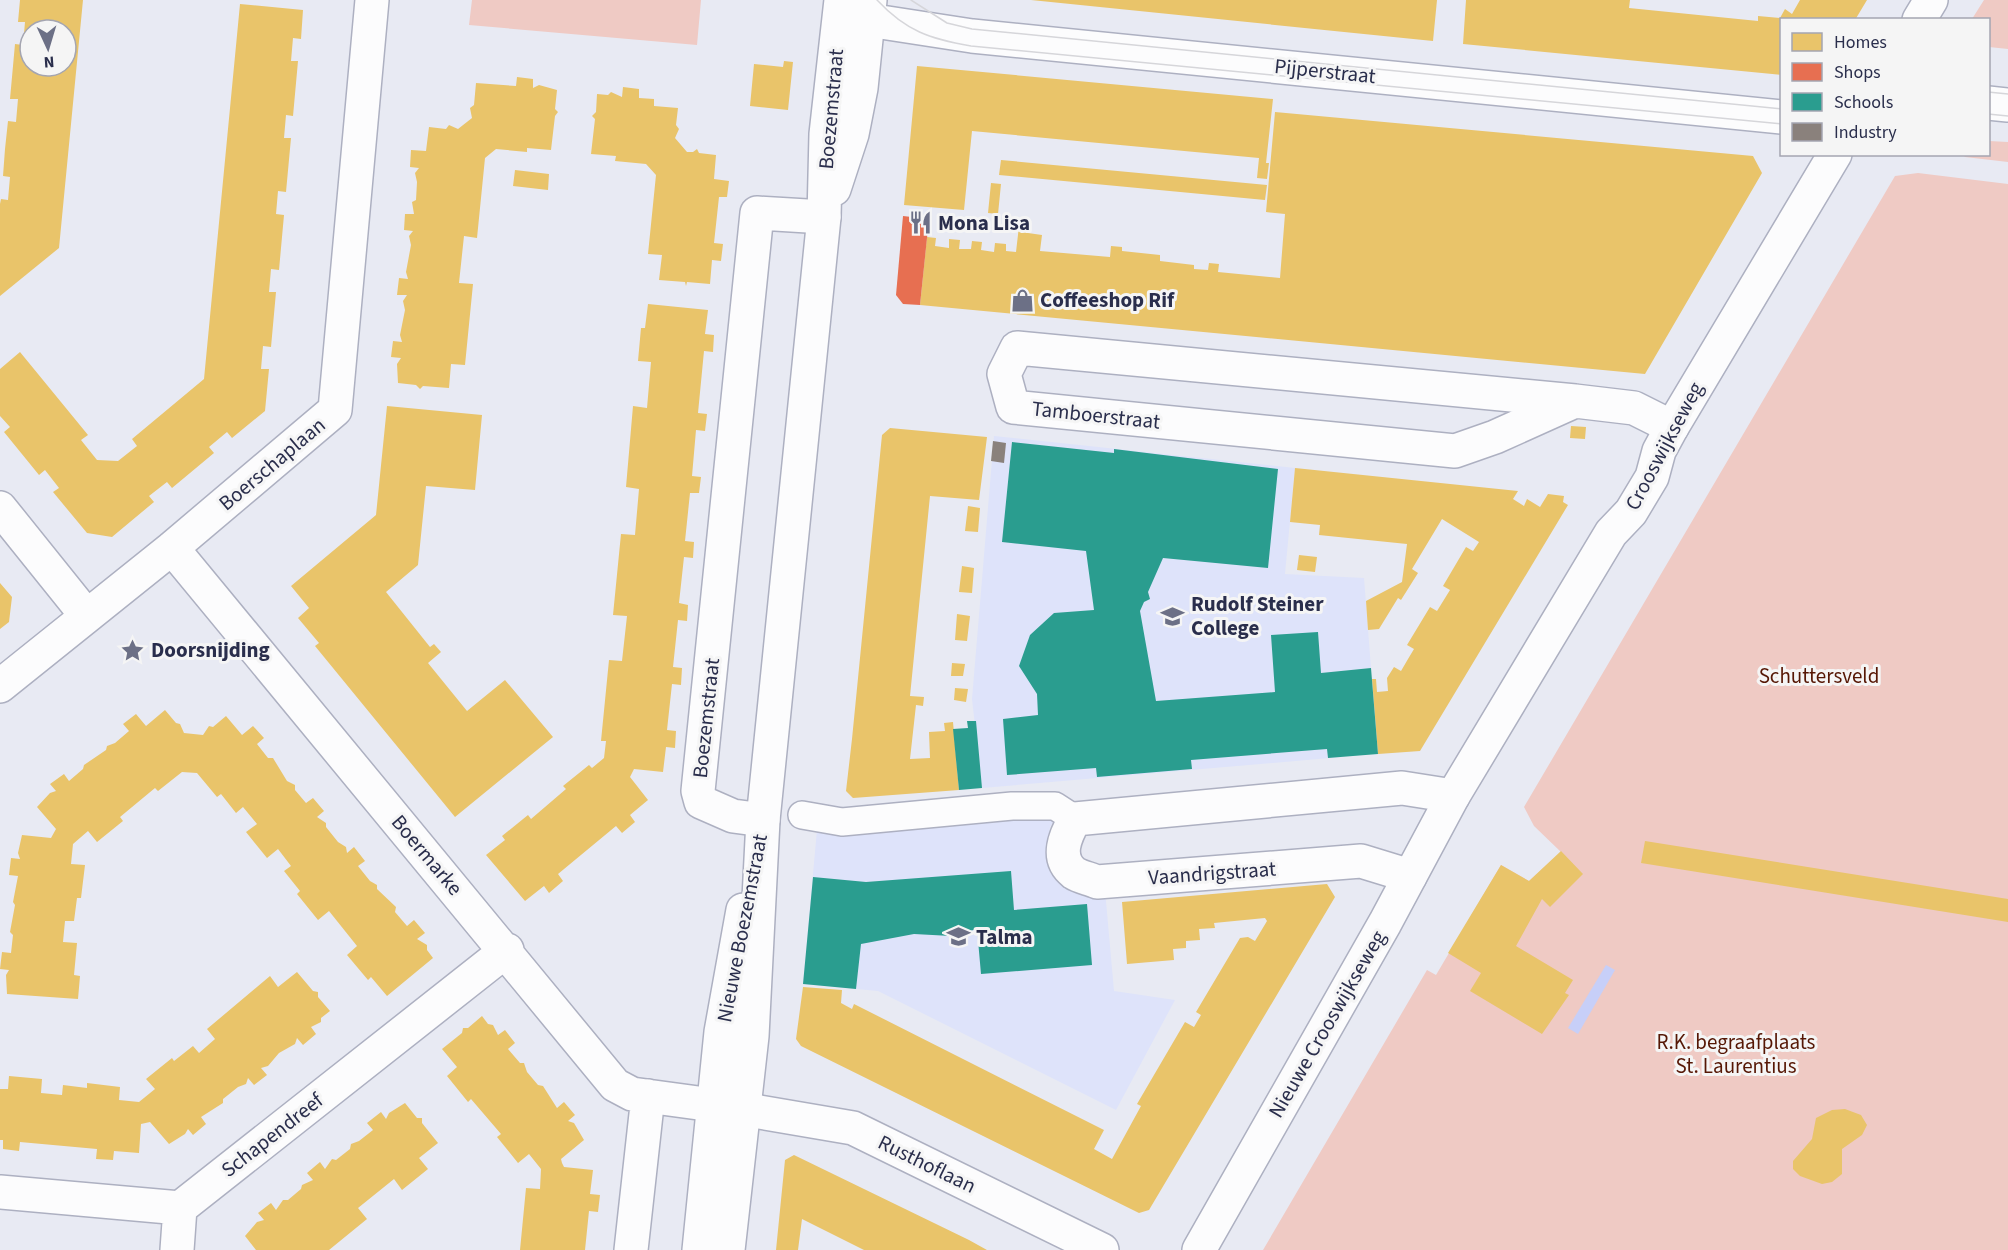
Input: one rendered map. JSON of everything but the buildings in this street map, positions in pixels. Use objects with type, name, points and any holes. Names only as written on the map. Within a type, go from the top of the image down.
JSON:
[{"type":"street","name":"Boerschaplaan","points":[[0,686],[172,548],[335,410],[372,0]]},
{"type":"street","points":[[1920,18],[1931,0]]},
{"type":"street","name":"Pijperstraat","points":[[855,9],[972,36],[1780,117]]},
{"type":"street","name":"Boezemstraat","points":[[824,217],[757,213],[698,791],[701,802],[733,816],[763,820],[824,217],[852,134],[861,88],[855,9]]},
{"type":"street","points":[[1990,104],[2008,105]]},
{"type":"street","name":"Crooswijkseweg","points":[[1453,796],[1611,533],[1631,512],[1652,477],[1659,451],[1672,427],[1834,156]]},
{"type":"street","name":"Tamboerstraat","points":[[1575,401],[1495,437],[1455,451],[1013,407],[1004,374],[1017,348],[1575,401],[1634,408],[1672,427]]},
{"type":"street","points":[[0,508],[86,615]]},
{"type":"street","name":"Boermarke","points":[[172,548],[507,950],[615,1084],[623,1091],[727,1107]]},
{"type":"street","points":[[802,815],[842,822],[1012,806],[1055,806],[1075,819],[1402,788],[1453,796]]},
{"type":"street","name":"Nieuwe Crooswijkseweg","points":[[1199,1250],[1453,796]]},
{"type":"street","name":"Vaandrigstraat","points":[[1075,819],[1064,839],[1064,856],[1074,873],[1097,882],[1361,861],[1410,876]]},
{"type":"street","name":"Nieuwe Boezemstraat","points":[[728,1250],[727,1107],[721,1032],[735,948],[763,820]]},
{"type":"street","name":"Schapendreef","points":[[180,1208],[507,950]]},
{"type":"street","points":[[632,1250],[648,1096]]},
{"type":"street","name":"Nieuwe Boezemstraat","points":[[699,1250],[727,1107]]},
{"type":"street","name":"Rusthoflaan","points":[[727,1107],[853,1128],[1102,1250]]},
{"type":"street","points":[[0,1192],[180,1208],[177,1250]]},
{"type":"shaded area","name":"Rudolf Steiner College","points":[[994,436],[1295,468],[1285,574],[1364,578],[1371,668],[1334,672],[1341,757],[982,788],[972,699]]},
{"type":"shaded area","name":"Talma","points":[[1057,816],[1050,827],[1048,847],[1105,890],[1114,991],[1175,1000],[1116,1110],[878,991],[803,984],[817,830]]},
{"type":"green space","points":[[472,0],[701,0],[697,45],[469,25]]},
{"type":"green space","points":[[1984,0],[2008,0],[2008,49],[1990,47],[1990,18],[1973,18]]},
{"type":"green space","points":[[1990,141],[2008,142],[2008,162],[1965,157],[1990,156]]},
{"type":"green space","points":[[1918,173],[2008,184],[2008,1250],[1263,1250],[1427,970],[1436,975],[1501,865],[1529,881],[1561,852],[1534,826],[1524,807],[1895,176]]},
{"type":"water","points":[[1606,965],[1615,970],[1578,1034],[1568,1028]]},
{"type":"tram line","points":[[877,0],[898,19],[919,32],[971,46],[1780,124]]},
{"type":"tram line","points":[[911,0],[947,23],[972,29],[1780,109]]},
{"type":"tram line","points":[[1990,92],[2008,94]]},
{"type":"tram line","points":[[1990,114],[2008,116]]},
{"type":"place","name":"Mona Lisa","points":[[920,223]]},
{"type":"place","name":"Coffeeshop Rif","points":[[1022,300]]},
{"type":"place","name":"Rudolf Steiner College","points":[[1173,616]]},
{"type":"place","name":"Doorsnijding","points":[[133,650]]},
{"type":"place","name":"Talma","points":[[958,937]]},
{"type":"park label","name":"Schuttersveld","points":[[1819,676]]},
{"type":"park label","name":"R.K. begraafplaats St. Laurentius","points":[[1736,1054]]}]
